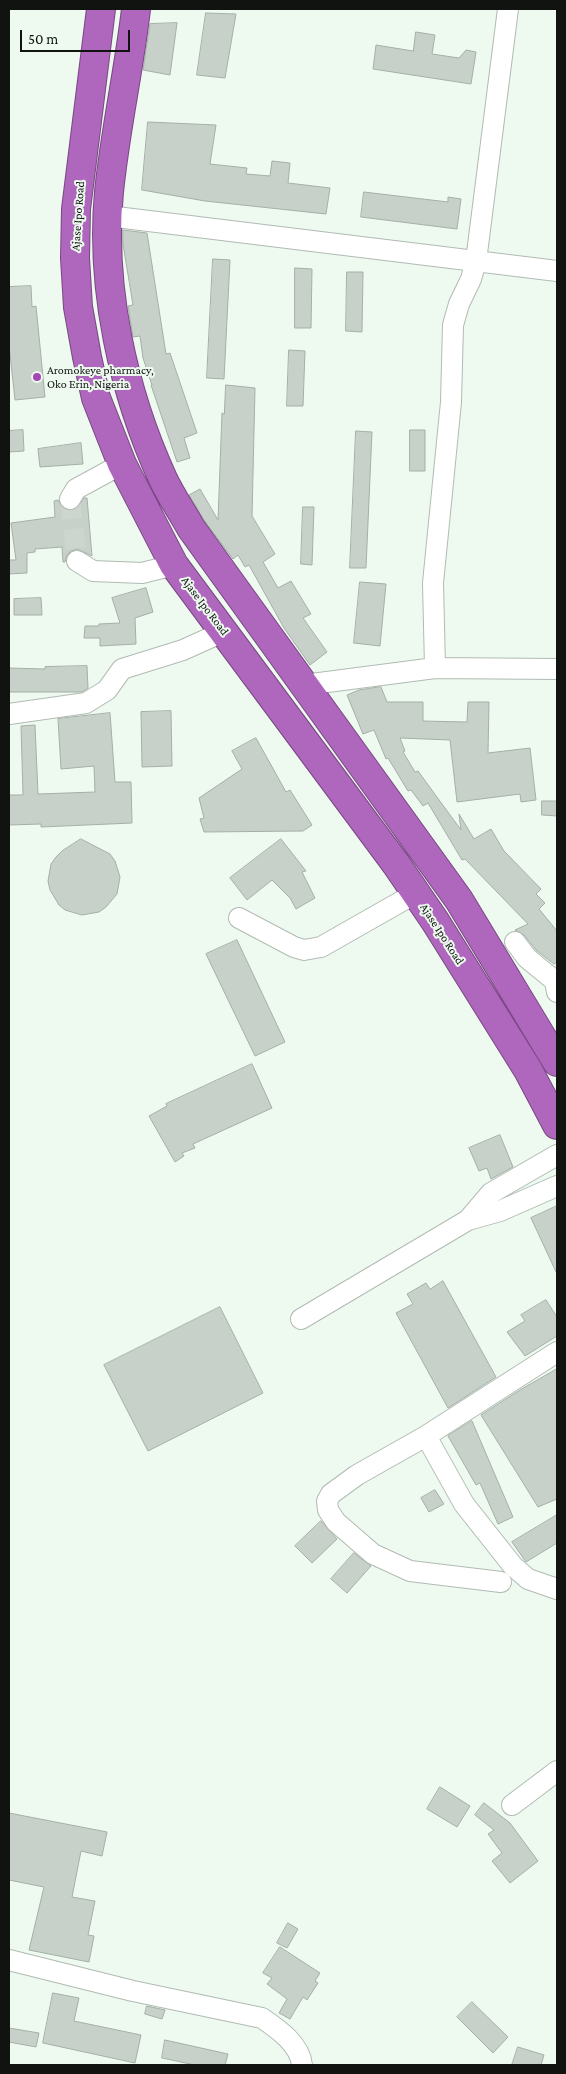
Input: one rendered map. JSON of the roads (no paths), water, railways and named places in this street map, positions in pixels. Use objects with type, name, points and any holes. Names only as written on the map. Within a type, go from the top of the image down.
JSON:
[{"type":"highway","name":"Ajase Ipo Road","points":[[101,9],[76,209],[75,258],[78,307],[96,398],[122,464],[174,565],[225,631],[418,897],[528,1070],[557,1125]]},
{"type":"highway","points":[[136,9],[108,216],[112,295],[118,345],[143,431],[164,480],[191,528],[447,882],[554,1051]]},
{"type":"highway","points":[[418,897],[447,882]]},
{"type":"street","points":[[435,668],[433,583],[451,402],[453,325],[476,261],[508,9]]},
{"type":"street","points":[[108,216],[557,271]]},
{"type":"street","points":[[70,499],[76,489],[122,464]]},
{"type":"street","points":[[77,561],[93,571],[142,573],[174,565]]},
{"type":"street","points":[[9,714],[86,703],[107,690],[122,669],[184,650],[225,631]]},
{"type":"street","points":[[304,685],[435,668],[557,669]]},
{"type":"street","points":[[239,918],[294,947],[304,950],[321,947],[418,897]]},
{"type":"street","points":[[515,942],[527,958],[554,981],[557,992]]},
{"type":"street","points":[[468,1220],[490,1193],[557,1156]]},
{"type":"street","points":[[301,1319],[468,1220],[500,1211],[557,1186]]},
{"type":"street","points":[[501,1582],[410,1571],[373,1554],[336,1522],[328,1510],[327,1501],[331,1494],[357,1475],[426,1436],[557,1352]]},
{"type":"street","points":[[426,1436],[464,1504],[513,1566],[528,1580],[557,1589]]},
{"type":"street","points":[[512,1805],[557,1772]]},
{"type":"street","points":[[9,1960],[133,1992],[262,2018],[276,2028],[297,2050],[302,2065]]},
{"type":"tunnel","points":[[70,499],[77,561]]},
{"type":"place","name":"Aromokeye pharmacy, Oko Erin, Nigeria","points":[[37,377]]}]
